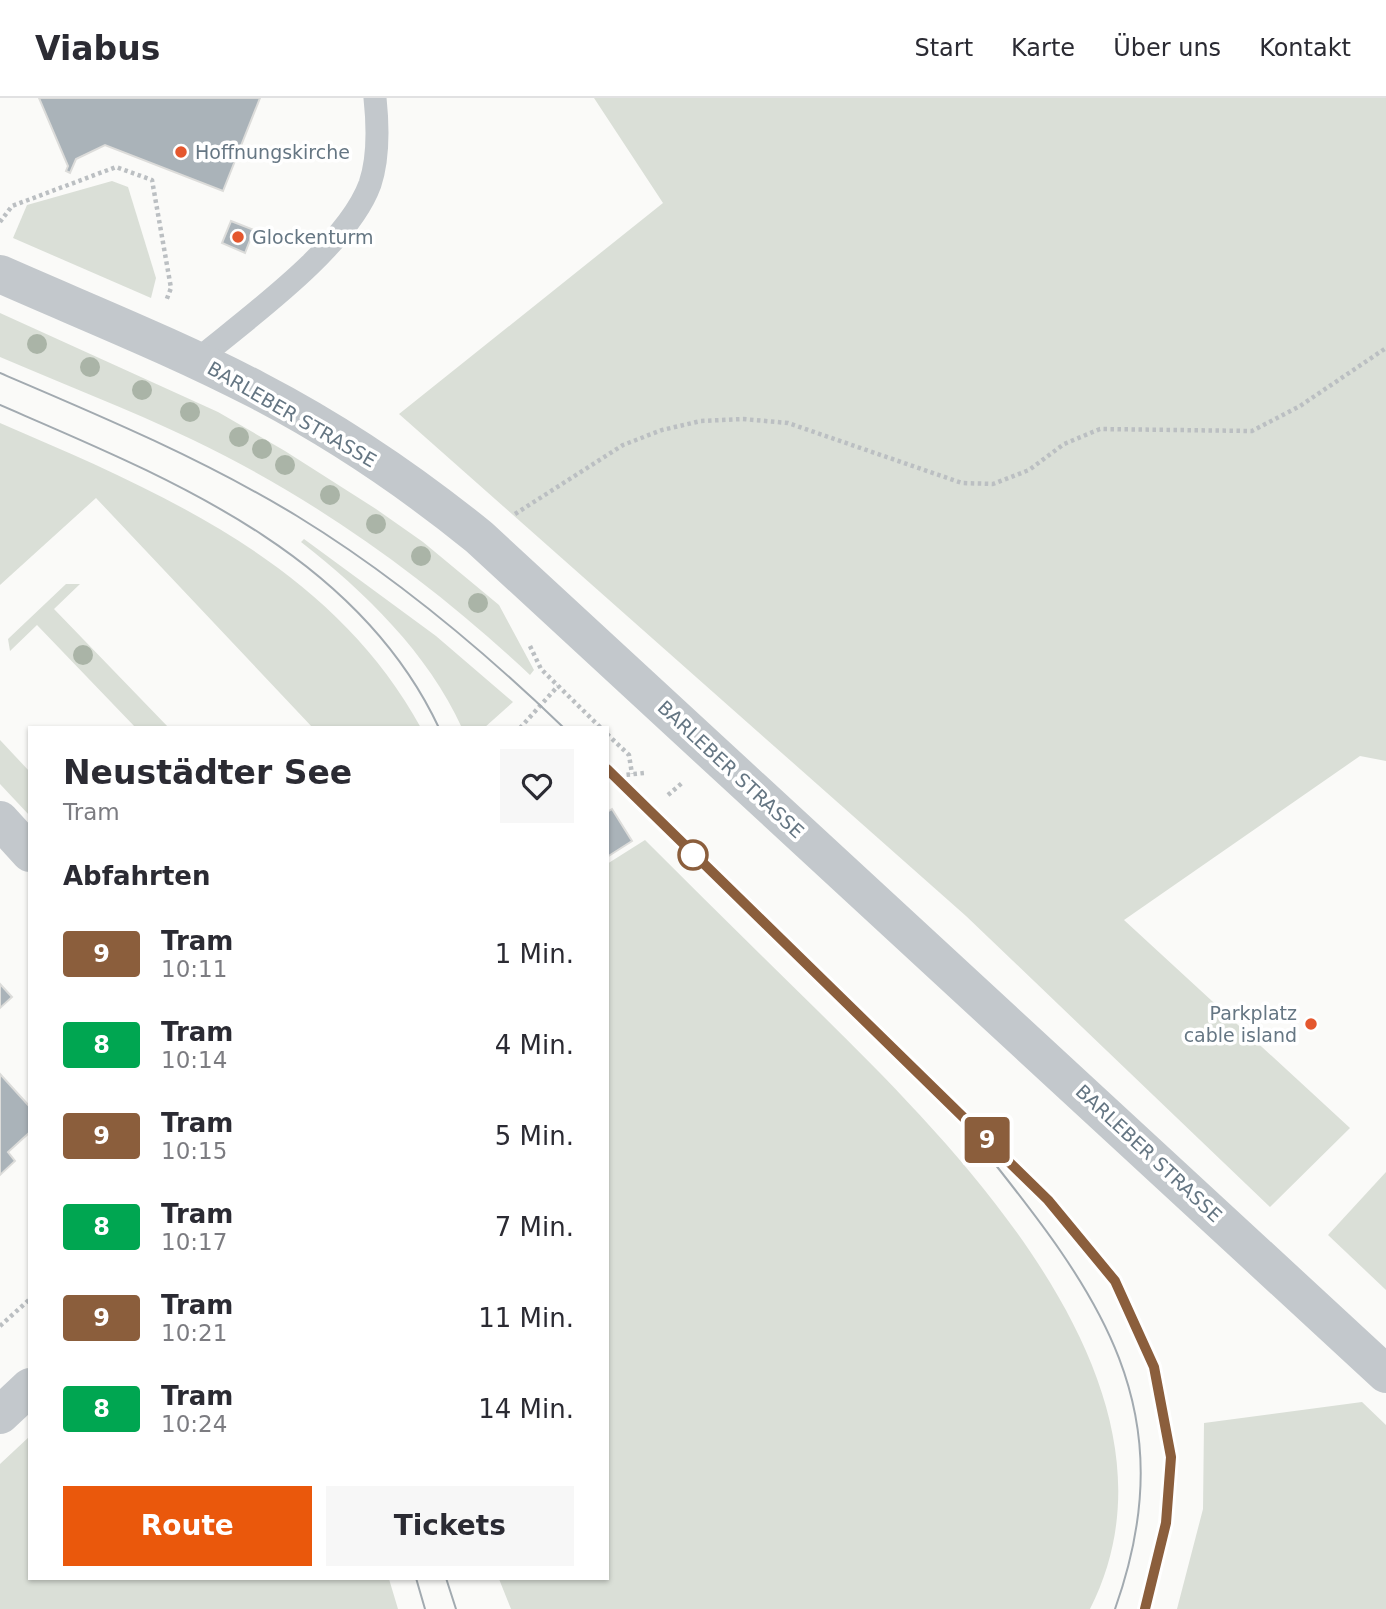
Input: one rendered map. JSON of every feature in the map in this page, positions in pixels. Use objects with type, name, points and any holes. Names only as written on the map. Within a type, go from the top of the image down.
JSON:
[{"type":"street","name":"BARLEBER STRASSE","points":[[0,274],[197,360],[318,424],[401,477],[479,537],[1386,1374]]},
{"type":"street","points":[[0,820],[28,851]]},
{"type":"street","points":[[0,1415],[28,1389]]},
{"type":"lane","points":[[197,360],[290,282],[337,234],[357,209],[374,170],[377,129],[375,98]]},
{"type":"path","points":[[0,222],[12,206],[116,167],[152,180],[171,288],[162,310]]},
{"type":"path","points":[[479,537],[623,445],[662,430],[701,421],[743,419],[788,422],[962,483],[977,485],[1012,478],[1082,434],[1100,429],[1230,433],[1259,428],[1339,381],[1386,348]]},
{"type":"path","points":[[526,636],[541,669],[599,726]]},
{"type":"path","points":[[522,726],[558,686]]},
{"type":"path","points":[[609,736],[629,755],[632,774]]},
{"type":"path","points":[[609,780],[615,776],[644,773]]},
{"type":"path","points":[[0,1326],[28,1301]]},
{"type":"shaded area","points":[[594,98],[1386,98],[1386,761],[1360,756],[1124,920],[1350,1128],[1270,1207],[966,916],[399,414],[663,203]]},
{"type":"shaded area","points":[[112,181],[128,187],[156,278],[151,298],[13,238],[27,205]]},
{"type":"shaded area","points":[[0,313],[218,412],[376,509],[423,542],[499,605],[534,670],[530,675],[452,607],[370,544],[282,488],[191,439],[0,357]]},
{"type":"shaded area","points":[[0,423],[122,477],[181,507],[292,578],[341,621],[384,671],[420,726],[311,726],[96,498],[0,585]]},
{"type":"shaded area","points":[[304,539],[436,636],[513,702],[486,726],[461,726],[432,674],[413,649],[371,603],[301,542]]},
{"type":"shaded area","points":[[66,584],[80,584],[54,609],[167,726],[134,726],[37,625],[10,651],[8,639]]},
{"type":"shaded area","points":[[0,740],[28,770],[28,814],[0,784]]},
{"type":"shaded area","points":[[645,840],[936,1132],[995,1204],[1049,1280],[1090,1360],[1114,1443],[1116,1526],[1090,1609],[511,1609],[499,1580],[609,1580],[609,863]]},
{"type":"shaded area","points":[[1386,1172],[1386,1290],[1328,1235]]},
{"type":"shaded area","points":[[1362,1402],[1386,1425],[1386,1609],[1177,1609],[1203,1509],[1204,1423]]},
{"type":"shaded area","points":[[28,1438],[28,1580],[389,1580],[398,1609],[0,1609],[0,1464]]},
{"type":"building","name":"Hoffnungskirche","points":[[39,98],[260,98],[223,191],[105,145],[76,159],[70,173],[66,171],[68,166]]},
{"type":"building","name":"Glockenturm","points":[[231,221],[254,230],[245,253],[222,243]]},
{"type":"building","points":[[612,809],[632,841],[609,856],[609,811]]},
{"type":"building","points":[[0,984],[12,997],[0,1008]]},
{"type":"building","points":[[0,1074],[28,1105],[28,1134],[8,1152],[15,1161],[0,1175]]},
{"type":"tram line","points":[[0,373],[188,457],[297,516],[369,563],[436,615],[562,726]]},
{"type":"tram line","points":[[0,405],[190,492],[251,528],[308,567],[359,613],[403,667],[438,726]]},
{"type":"tram line","points":[[609,771],[1048,1200],[1115,1281],[1154,1367],[1171,1457],[1166,1523],[1145,1609]]},
{"type":"tram line","name":"9","points":[[609,771],[1048,1200],[1071,1224],[1115,1281],[1131,1311],[1154,1367],[1162,1396],[1171,1457],[1166,1523],[1145,1609]]},
{"type":"tram line","points":[[979,1144],[1061,1252],[1094,1305],[1119,1358],[1135,1414],[1141,1473],[1135,1538],[1115,1609]]},
{"type":"tram line","points":[[417,1580],[425,1609]]},
{"type":"tram line","points":[[447,1580],[456,1609]]},
{"type":"place","name":"Hoffnungskirche","points":[[181,152]]},
{"type":"place","name":"Glockenturm","points":[[238,237]]},
{"type":"place","name":"Parkplatz cable island","points":[[1311,1024]]}]
